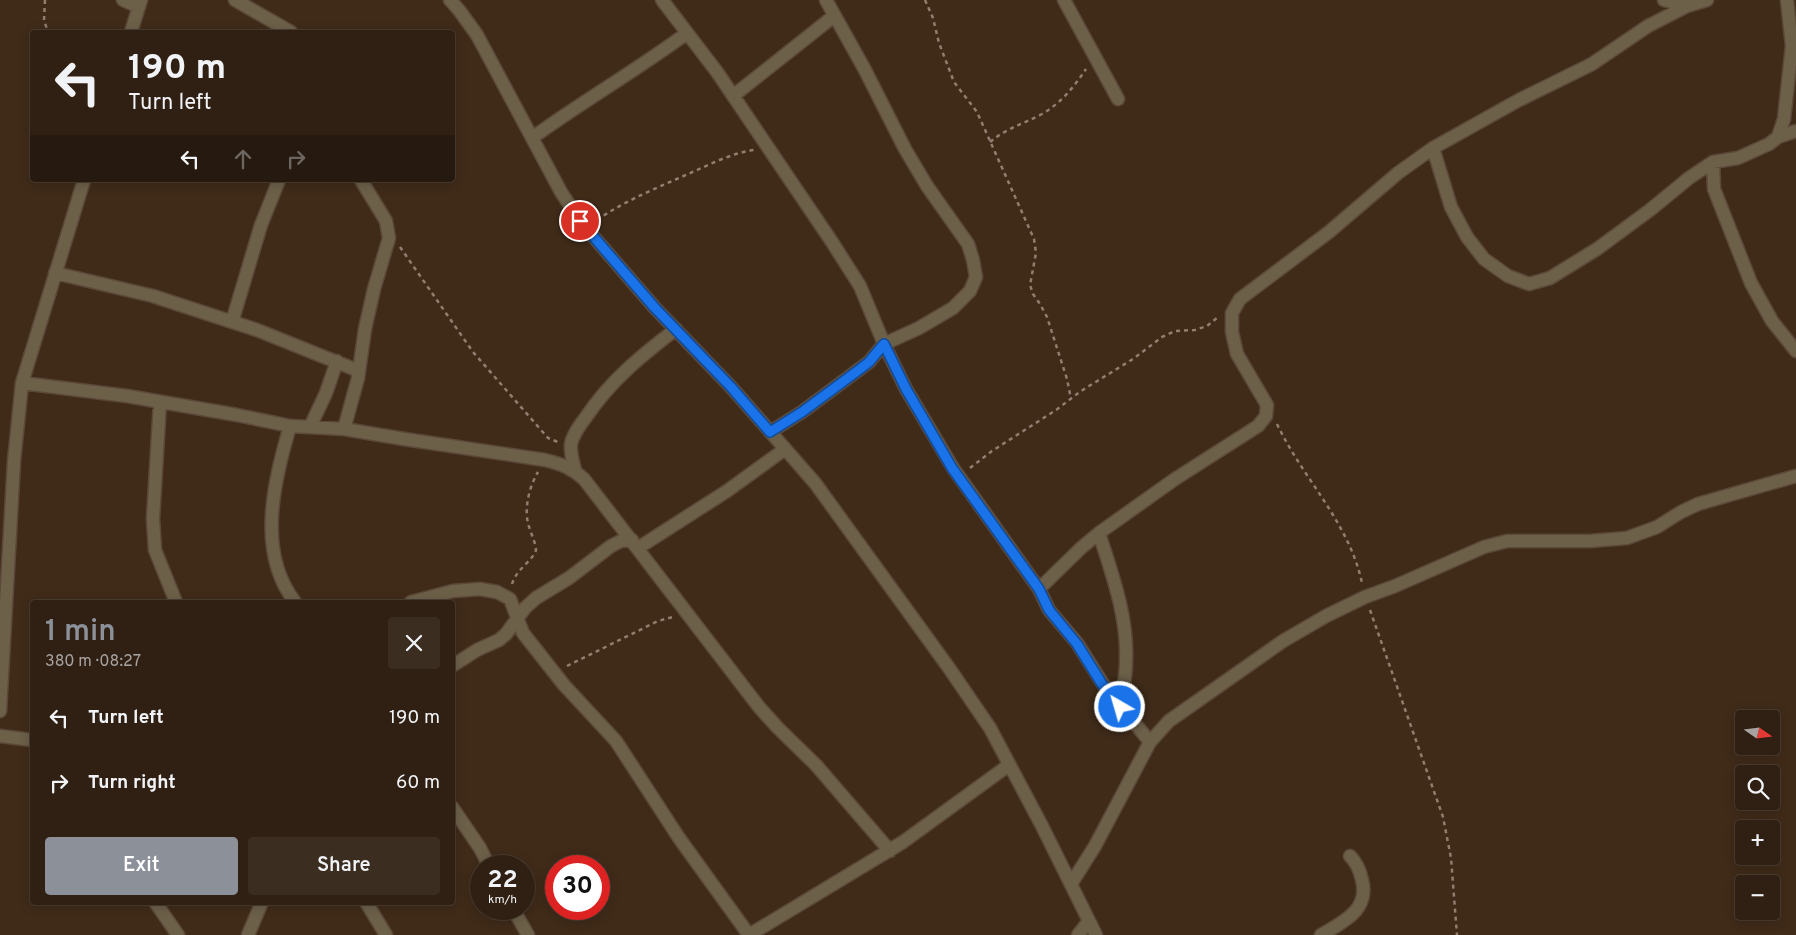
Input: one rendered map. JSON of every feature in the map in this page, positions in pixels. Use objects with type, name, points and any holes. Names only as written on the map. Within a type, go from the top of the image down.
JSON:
[{"type":"street","points":[[123,0],[140,3],[132,30]]},
{"type":"street","points":[[235,0],[288,30]]},
{"type":"street","points":[[450,0],[477,35],[562,192],[586,228],[655,308],[731,387],[815,483],[949,668],[990,728],[1096,935]]},
{"type":"street","points":[[662,0],[734,96],[860,286],[884,344],[906,389],[959,477],[1039,589],[1049,610],[1077,644],[1102,684],[1150,742]]},
{"type":"street","points":[[770,432],[802,412],[863,366],[884,344],[919,328],[953,308],[970,291],[976,277],[968,244],[927,186],[905,149],[866,70],[826,0]]},
{"type":"street","points":[[1064,0],[1118,99]]},
{"type":"street","points":[[1664,0],[1687,6]]},
{"type":"street","points":[[1039,589],[1099,533],[1175,479],[1258,426],[1266,416],[1267,406],[1237,354],[1232,332],[1232,313],[1240,299],[1329,232],[1398,173],[1433,148],[1519,100],[1592,64],[1648,26],[1687,6],[1707,0]]},
{"type":"street","points":[[1778,137],[1784,119],[1792,46],[1787,0]]},
{"type":"street","points":[[734,96],[834,16]]},
{"type":"street","points":[[532,138],[572,109],[658,54],[687,33]]},
{"type":"street","points":[[1433,148],[1451,207],[1467,237],[1484,259],[1508,276],[1529,284],[1550,278],[1589,254],[1650,210],[1689,178],[1714,162],[1738,158],[1769,144],[1778,137],[1796,131]]},
{"type":"street","points":[[1714,162],[1714,189],[1751,283],[1772,321],[1796,351]]},
{"type":"street","points":[[0,711],[6,493],[22,383],[83,182]]},
{"type":"street","points":[[232,322],[260,225],[278,182]]},
{"type":"street","points":[[344,429],[359,371],[365,329],[388,235],[386,221],[362,182]]},
{"type":"street","points":[[55,273],[153,296],[257,330],[359,371]]},
{"type":"street","points":[[574,470],[571,443],[576,431],[610,385],[628,367],[676,329]]},
{"type":"street","points":[[310,427],[326,392],[337,361]]},
{"type":"street","points":[[22,383],[160,402],[290,426],[344,429],[545,460],[574,470],[584,479],[635,544],[759,708],[816,765],[890,851]]},
{"type":"street","points":[[160,402],[153,519],[155,550],[175,600]]},
{"type":"street","points":[[290,426],[276,481],[272,510],[273,554],[288,594],[293,600]]},
{"type":"street","points":[[455,664],[477,650],[499,640],[536,598],[569,578],[611,546],[621,540],[635,544],[727,490],[785,449]]},
{"type":"street","points":[[1071,884],[1095,846],[1126,784],[1150,742],[1169,722],[1283,641],[1326,616],[1365,597],[1396,586],[1484,547],[1507,541],[1590,541],[1627,538],[1657,527],[1698,504],[1796,476]]},
{"type":"street","points":[[1099,533],[1120,604],[1126,640],[1126,660],[1120,707]]},
{"type":"street","points":[[419,600],[453,591],[480,589],[497,592],[510,599],[523,633],[555,674],[616,741],[679,838],[749,935],[890,851],[1009,765]]},
{"type":"street","points":[[0,736],[30,740]]},
{"type":"street","points":[[455,810],[484,855]]},
{"type":"street","points":[[1321,935],[1347,920],[1361,904],[1365,891],[1356,862],[1350,856]]},
{"type":"street","points":[[157,905],[178,935]]},
{"type":"street","points":[[248,935],[261,905]]},
{"type":"street","points":[[368,905],[386,935]]},
{"type":"street","points":[[519,920],[528,935]]},
{"type":"street","points":[[1078,935],[1089,921]]},
{"type":"path","points":[[45,0],[44,20],[47,30]]},
{"type":"path","points":[[925,0],[954,82],[978,112],[1034,240],[1036,253],[1030,285],[1046,317],[1067,380],[1071,399]]},
{"type":"path","points":[[990,142],[1008,128],[1055,106],[1078,81],[1095,58]]},
{"type":"path","points":[[586,228],[616,207],[716,162],[746,151],[770,148]]},
{"type":"path","points":[[388,235],[399,245],[473,352],[548,438],[563,444],[571,443]]},
{"type":"path","points":[[959,477],[992,451],[1081,391],[1133,359],[1162,337],[1174,331],[1195,330],[1207,326],[1220,315]]},
{"type":"path","points":[[1267,406],[1285,441],[1332,511],[1356,562],[1365,597],[1443,816],[1451,858],[1457,935]]},
{"type":"path","points":[[510,599],[513,581],[524,565],[535,554],[533,534],[526,518],[527,507],[535,477],[545,460]]},
{"type":"path","points":[[555,674],[658,621],[687,614]]},
{"type":"route","points":[[580,221],[655,308],[696,349],[770,432],[802,412],[860,369],[869,362],[884,344],[906,389],[952,468],[985,511],[1039,589],[1049,610],[1077,644],[1102,684],[1120,707]]}]
